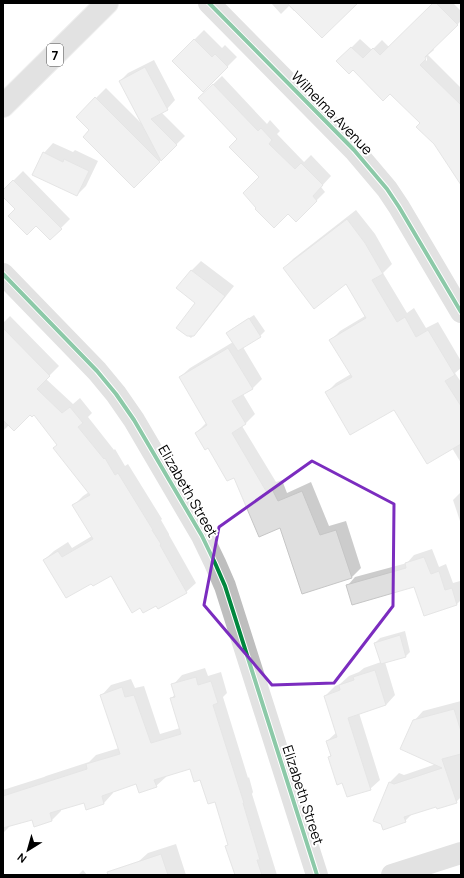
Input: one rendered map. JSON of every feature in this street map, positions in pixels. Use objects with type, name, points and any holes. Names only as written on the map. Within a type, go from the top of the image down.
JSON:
[{"type":"street","name":"7","points":[[3,106],[107,3]]},
{"type":"street","name":"Wilhelma Avenue","points":[[209,3],[354,150],[387,189],[461,312]]},
{"type":"street","name":"Elizabeth Street","points":[[3,274],[97,371],[116,394],[134,420],[202,536],[225,586],[317,875]]},
{"type":"street","points":[[392,875],[461,853]]},
{"type":"highlighted area","points":[[312,461],[394,504],[393,606],[334,683],[272,685],[204,605],[219,527]]},
{"type":"building","points":[[287,3],[358,3],[322,38]]},
{"type":"building","points":[[433,3],[436,3],[458,25],[425,57],[426,59],[420,65],[461,105],[461,185],[434,144],[416,127],[420,123],[390,94],[383,101],[353,70],[349,74],[336,61],[351,47],[363,58],[373,48],[380,55]]},
{"type":"building","points":[[194,39],[212,57],[215,54],[228,67],[203,92],[172,61]]},
{"type":"building","points":[[145,67],[168,110],[151,119],[177,145],[161,161],[119,81]]},
{"type":"building","points":[[213,84],[258,131],[261,128],[272,140],[269,144],[295,169],[301,163],[323,185],[313,196],[317,201],[296,222],[288,214],[274,228],[255,209],[256,208],[243,193],[259,177],[229,147],[237,139],[198,98]]},
{"type":"building","points":[[95,97],[160,162],[134,188],[83,137],[89,130],[76,117]]},
{"type":"building","points":[[43,152],[63,162],[64,159],[89,171],[77,196],[32,175]]},
{"type":"building","points":[[13,180],[62,229],[50,240],[36,226],[27,235],[8,216],[15,209],[3,197],[3,190]]},
{"type":"building","points":[[347,219],[365,243],[383,274],[372,280],[397,322],[405,317],[416,337],[428,330],[455,375],[445,381],[461,406],[461,444],[427,464],[394,410],[350,435],[325,392],[352,377],[329,340],[366,318],[346,284],[314,309],[283,268]]},
{"type":"building","points":[[191,270],[225,296],[194,336],[187,336],[176,328],[195,303],[176,288]]},
{"type":"building","points":[[249,318],[261,337],[238,351],[226,333]]},
{"type":"building","points":[[3,328],[50,376],[37,389],[62,413],[70,407],[83,423],[78,427],[104,459],[105,458],[115,475],[118,473],[153,530],[187,593],[158,609],[156,606],[143,613],[140,608],[132,613],[111,576],[93,586],[91,584],[66,598],[43,560],[58,551],[62,557],[93,539],[72,505],[90,495],[53,448],[57,445],[34,415],[32,417],[30,415],[14,431],[3,420]]},
{"type":"building","points":[[228,348],[253,389],[232,401],[246,424],[232,433],[266,491],[272,489],[278,501],[302,491],[320,535],[336,530],[352,578],[302,594],[280,528],[259,537],[234,478],[227,481],[208,448],[205,450],[195,433],[207,425],[179,377]]},
{"type":"building","points":[[424,557],[431,574],[439,571],[445,590],[452,588],[457,605],[424,616],[414,587],[352,605],[346,585],[406,568],[405,563]]},
{"type":"building","points":[[400,635],[406,657],[381,664],[374,643]]},
{"type":"building","points":[[375,670],[386,705],[348,718],[371,790],[347,797],[342,783],[337,785],[328,757],[331,756],[326,741],[337,737],[324,696],[340,690],[339,685],[354,680],[353,677]]},
{"type":"building","points":[[196,677],[198,685],[211,681],[218,703],[213,705],[244,803],[260,860],[257,860],[262,875],[235,875],[225,846],[228,845],[215,802],[208,804],[200,780],[194,782],[190,769],[154,780],[157,787],[139,793],[136,784],[102,796],[104,804],[86,810],[84,803],[50,813],[52,821],[34,827],[32,820],[3,828],[3,796],[87,769],[86,764],[120,754],[100,695],[122,687],[125,697],[134,695],[151,743],[181,734],[170,698],[175,697],[171,684]]},
{"type":"building","points":[[454,709],[461,731],[461,754],[442,759],[457,803],[437,809],[436,807],[404,817],[406,822],[383,830],[381,824],[373,821],[389,782],[394,784],[442,768],[400,749],[413,720]]},
{"type":"building","points":[[161,854],[168,875],[108,875],[107,872]]},
{"type":"cycle path","points":[[209,3],[354,150],[387,189],[461,312]]},
{"type":"cycle path","points":[[3,274],[97,371],[116,394],[134,420],[202,536],[225,586],[317,875]]}]
